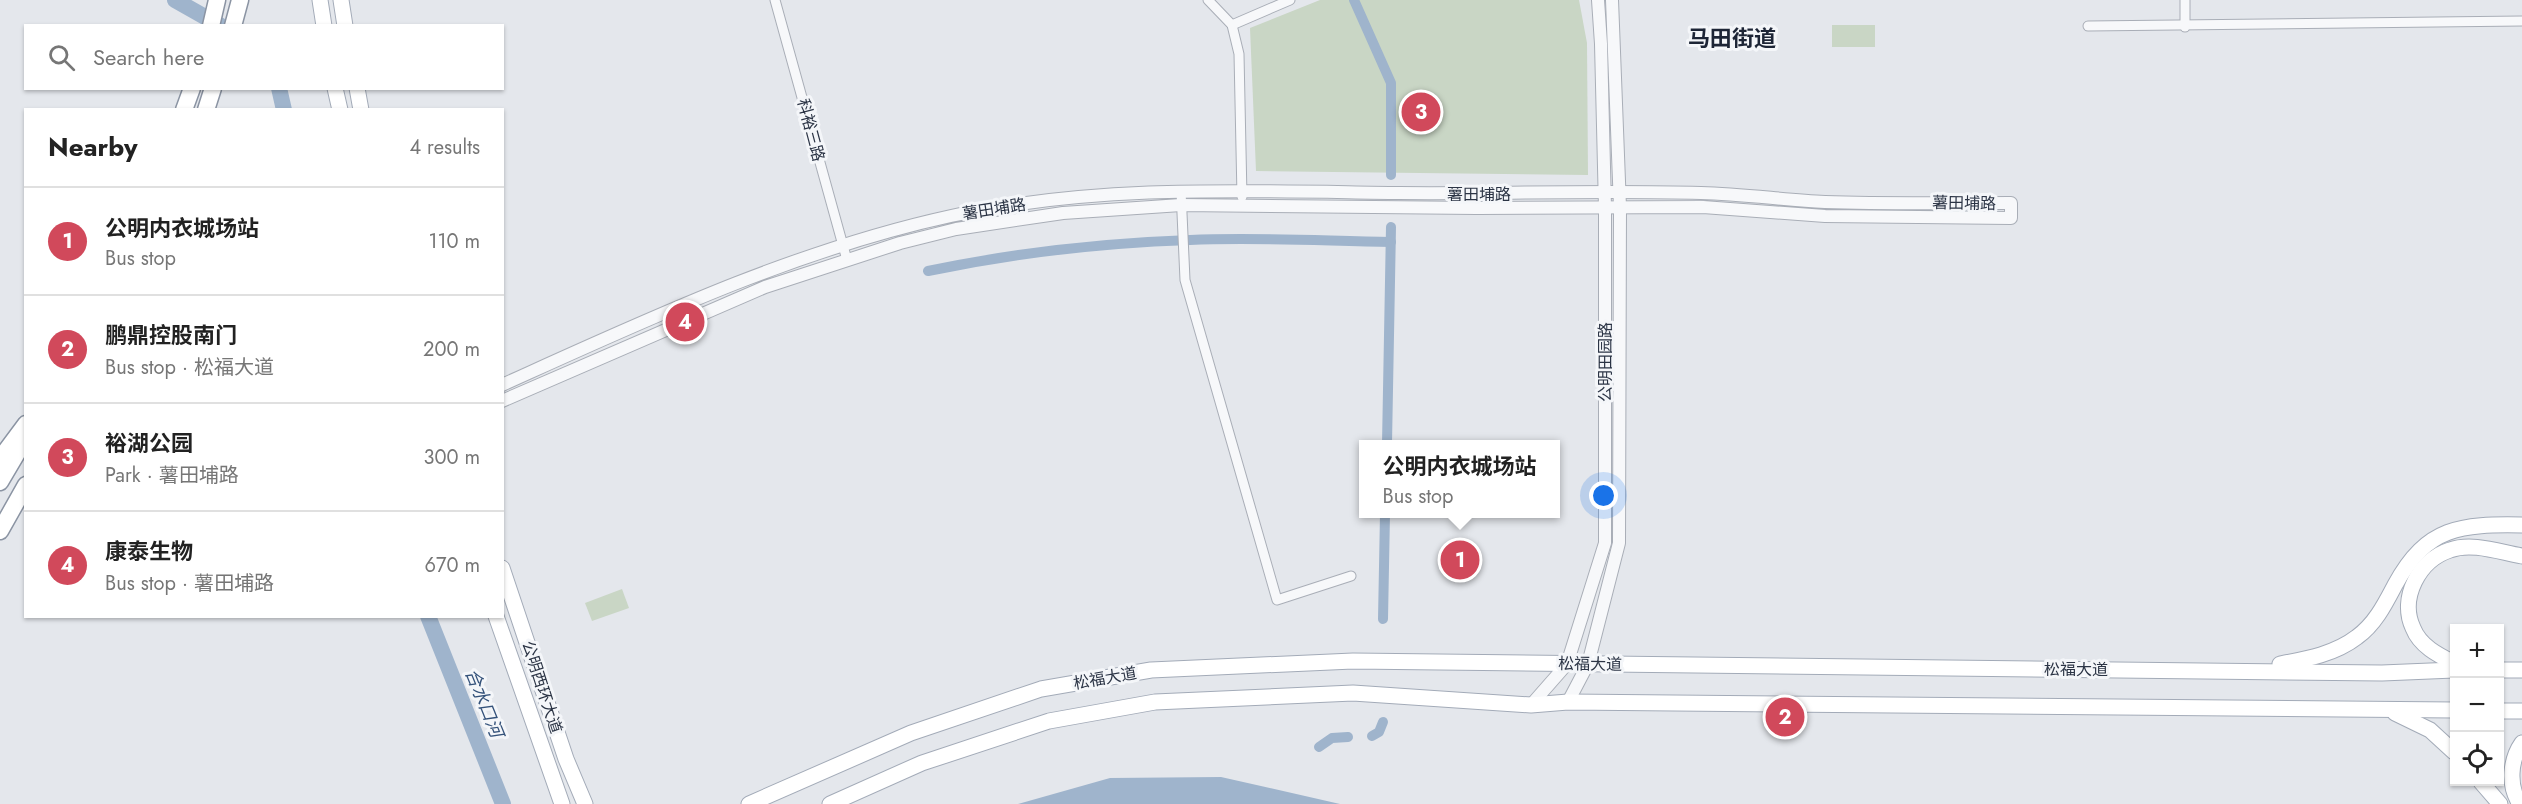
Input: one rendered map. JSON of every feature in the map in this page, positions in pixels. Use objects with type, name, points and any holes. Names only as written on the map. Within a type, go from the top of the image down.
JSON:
[{"type":"highway","points":[[212,24],[218,0]]},
{"type":"highway","points":[[234,24],[240,0]]},
{"type":"highway","points":[[185,108],[191,90]]},
{"type":"highway","points":[[207,108],[212,90]]},
{"type":"highway","points":[[0,459],[24,427]]},
{"type":"highway","points":[[0,482],[24,441]]},
{"type":"highway","points":[[0,513],[24,475]]},
{"type":"highway","points":[[0,531],[24,488]]},
{"type":"main road","points":[[320,0],[324,24]]},
{"type":"main road","points":[[341,0],[345,24]]},
{"type":"main road","points":[[335,90],[340,108]]},
{"type":"main road","points":[[357,90],[361,108]]},
{"type":"main road","points":[[2247,670],[2316,658],[2357,637],[2383,608],[2411,559],[2436,537],[2454,529],[2472,525],[2522,525]]},
{"type":"main road","points":[[2450,661],[2425,645],[2413,628],[2409,597],[2420,571],[2433,558],[2449,550],[2468,546],[2522,545]]},
{"type":"main road","points":[[2468,546],[2522,556]]},
{"type":"main road","name":"公明西环大道","points":[[504,574],[566,759],[585,804]]},
{"type":"main road","name":"公明西环大道","points":[[497,618],[562,804]]},
{"type":"main road","name":"松福大道","points":[[749,804],[911,733],[1030,693],[1151,670],[1353,661],[2382,673],[2450,670]]},
{"type":"main road","points":[[2504,670],[2522,670]]},
{"type":"main road","name":"松福大道","points":[[830,804],[922,763],[1049,721],[1155,702],[1353,693],[1531,705],[1568,702],[2450,710]]},
{"type":"main road","points":[[2390,710],[2430,730],[2450,748]]},
{"type":"main road","points":[[2504,711],[2522,711]]},
{"type":"main road","points":[[2520,804],[2516,798],[2512,780],[2512,765],[2522,742]]},
{"type":"main road","points":[[2484,786],[2500,804]]},
{"type":"street","name":"科裕三路","points":[[775,0],[847,260]]},
{"type":"street","points":[[1208,0],[1232,25],[1239,54],[1241,205]]},
{"type":"street","points":[[1232,25],[1290,0]]},
{"type":"street","name":"公明田园路","points":[[1531,705],[1567,664],[1605,543],[1605,208],[1598,0]]},
{"type":"street","name":"公明田园路","points":[[1568,702],[1588,664],[1619,543],[1620,207],[1612,0]]},
{"type":"street","points":[[2185,0],[2185,27]]},
{"type":"street","points":[[2088,26],[2185,27],[2522,21]]},
{"type":"street","name":"薯田埔路","points":[[504,384],[760,273],[896,229],[1009,206],[1115,194],[1181,191],[1703,193],[1826,202],[2011,203],[2011,218],[1825,216],[1703,207],[1182,205],[1116,208],[1011,220],[900,243],[765,287],[504,400]]},
{"type":"street","points":[[1181,191],[1185,280],[1277,600],[1351,576]]},
{"type":"green space","points":[[1320,0],[1579,0],[1587,43],[1588,175],[1256,171],[1250,28]]},
{"type":"green space","points":[[1832,25],[1875,25],[1875,47],[1832,47]]},
{"type":"green space","points":[[622,589],[629,608],[592,621],[585,603]]},
{"type":"water","points":[[1221,777],[1340,804],[1018,804],[1110,778]]},
{"type":"waterway","name":"合水口河","points":[[175,0],[217,24]]},
{"type":"waterway","points":[[1354,0],[1391,83],[1391,175]]},
{"type":"waterway","name":"合水口河","points":[[279,90],[284,108]]},
{"type":"waterway","points":[[1387,440],[1391,227]]},
{"type":"waterway","points":[[928,271],[1025,254],[1157,241],[1240,239],[1391,242]]},
{"type":"waterway","points":[[1383,619],[1385,518]]},
{"type":"waterway","name":"合水口河","points":[[429,618],[503,804]]},
{"type":"waterway","points":[[1372,736],[1379,732],[1383,722]]},
{"type":"waterway","points":[[1319,747],[1332,738],[1348,737]]},
{"type":"place","name":"裕湖公园","points":[[1421,112]]},
{"type":"place","name":"康泰生物","points":[[685,322]]},
{"type":"place","name":"公明内衣城场站","points":[[1460,560]]},
{"type":"place","name":"鹏鼎控股南门","points":[[1785,717]]},
{"type":"district","name":"马田街道","points":[[1732,38]]}]
